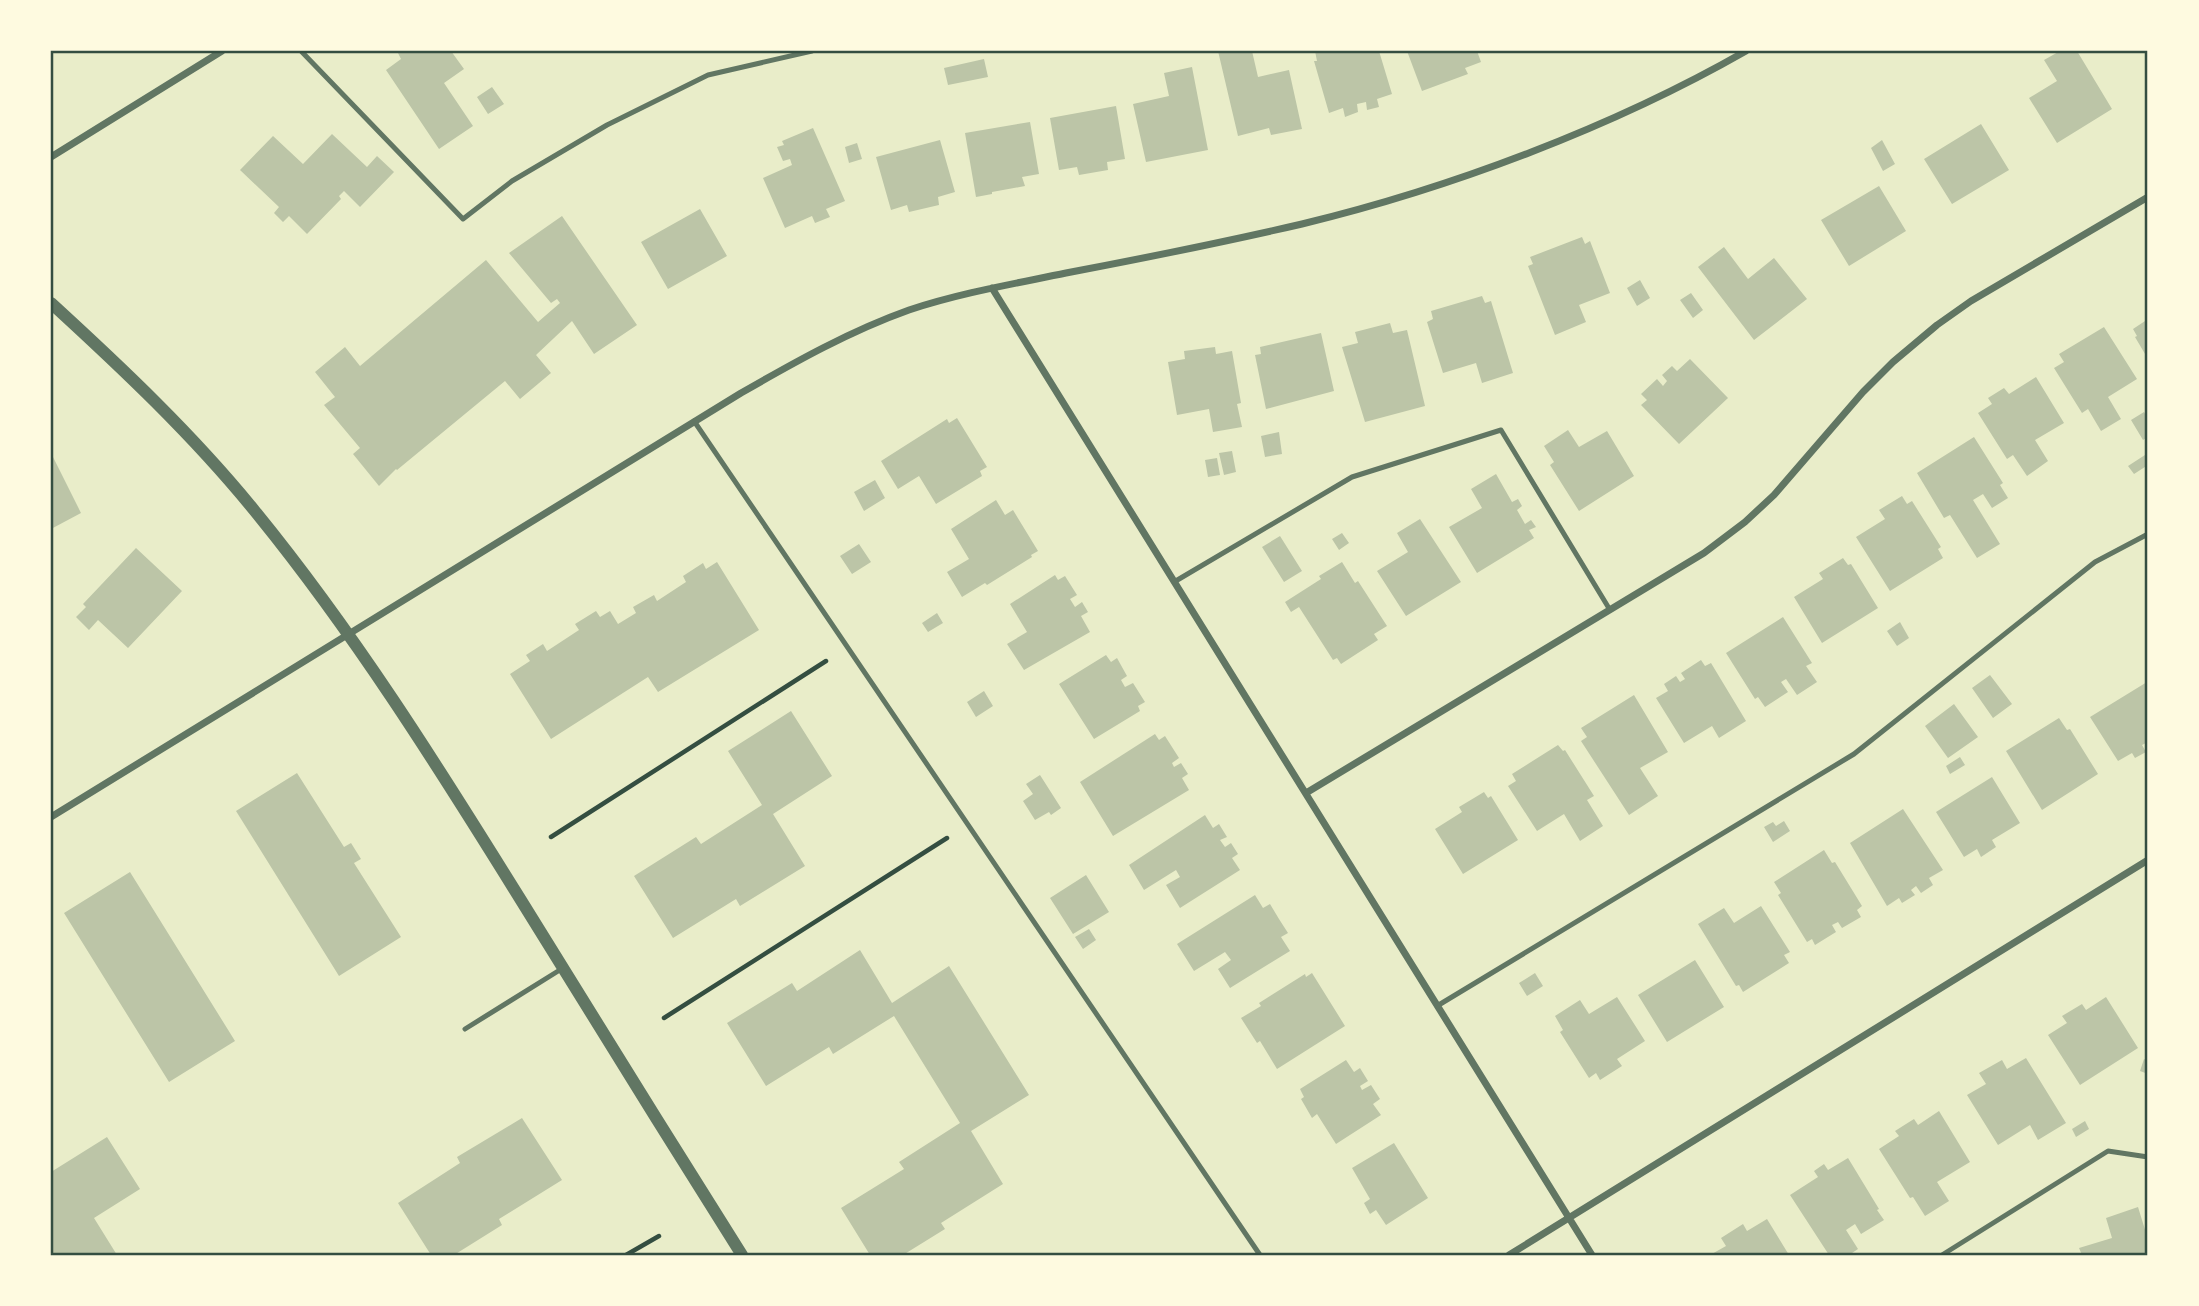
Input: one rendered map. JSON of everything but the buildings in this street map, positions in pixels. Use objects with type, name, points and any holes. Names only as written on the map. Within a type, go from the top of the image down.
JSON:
[{"type":"street","points":[[51,157],[222,51]]},
{"type":"street","points":[[51,817],[694,421],[792,363],[872,325],[910,310],[992,288],[1262,233],[1410,195],[1490,167],[1630,110],[1746,51]]},
{"type":"street","points":[[1306,793],[1704,553],[1745,522],[1774,495],[1863,392],[1893,362],[1937,325],[1994,287],[2148,197]]},
{"type":"street","points":[[992,288],[1592,1255]]},
{"type":"street","points":[[51,303],[136,383],[224,475],[254,510],[347,633],[443,775],[741,1255]]},
{"type":"street","points":[[1509,1255],[2148,860]]},
{"type":"lane","points":[[302,51],[463,219],[512,181],[571,146],[708,75],[812,51]]},
{"type":"lane","points":[[694,421],[1260,1255]]},
{"type":"lane","points":[[1174,582],[1352,477],[1501,430],[1610,610]]},
{"type":"lane","points":[[1437,1006],[1854,754],[2095,562],[2148,534]]},
{"type":"lane","points":[[465,1030],[563,968]]},
{"type":"lane","points":[[1942,1255],[2108,1151],[2148,1157]]},
{"type":"path","points":[[551,837],[848,648]]},
{"type":"path","points":[[664,1018],[968,825]]},
{"type":"path","points":[[626,1255],[659,1236]]}]
